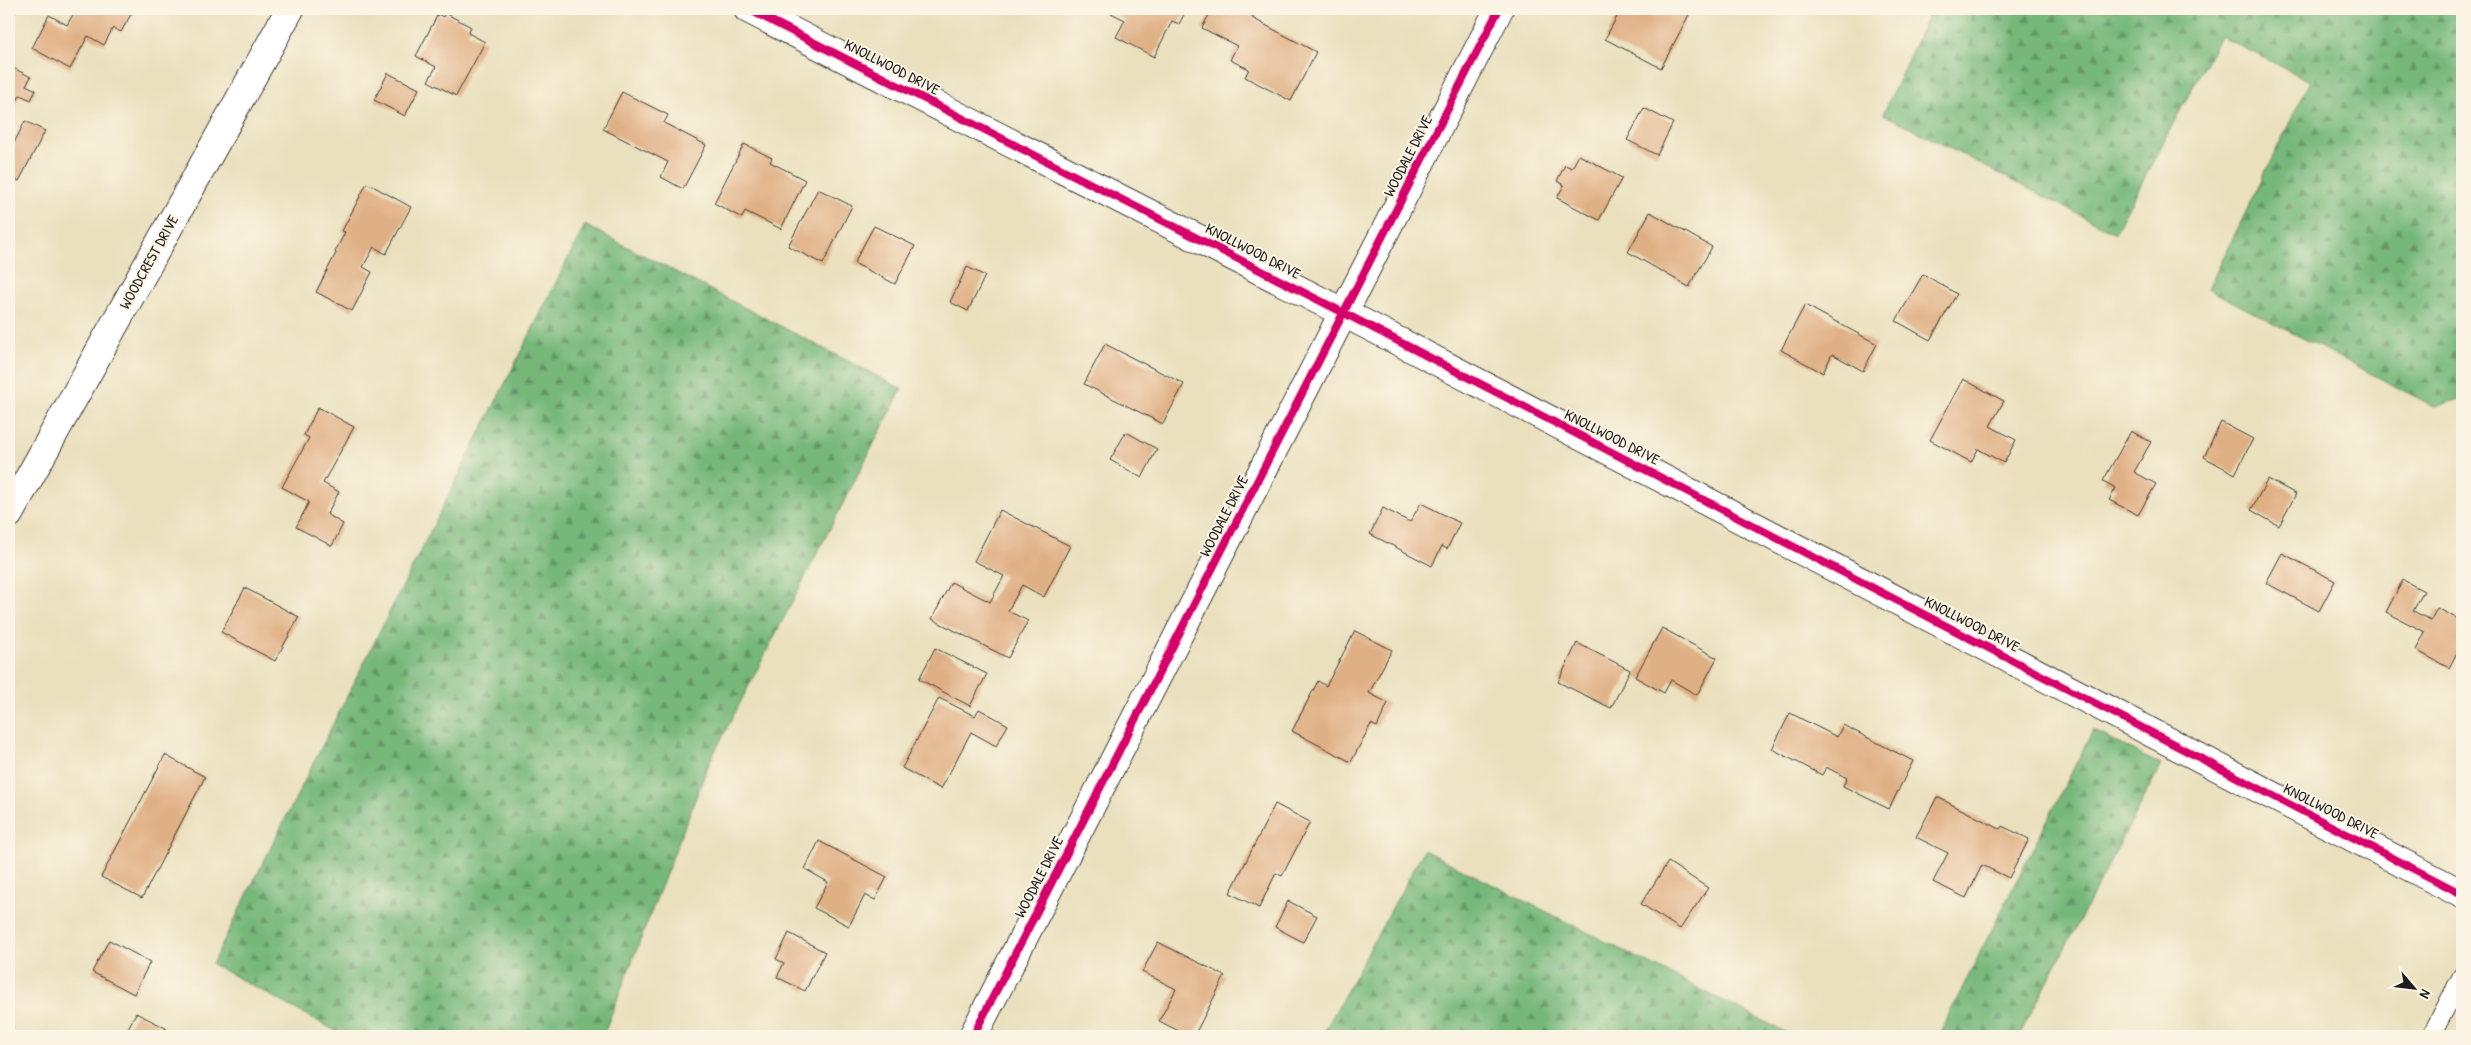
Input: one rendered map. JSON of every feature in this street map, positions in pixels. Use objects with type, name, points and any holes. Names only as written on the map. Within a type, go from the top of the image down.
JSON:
[{"type":"street","name":"WOODCREST DRIVE","points":[[9,514],[290,9]]},
{"type":"street","name":"KNOLLWOOD DRIVE","points":[[748,9],[1344,313],[2462,894]]},
{"type":"street","name":"WOODALE DRIVE","points":[[973,1036],[1499,9]]},
{"type":"lane","points":[[2432,1036],[2462,976]]},
{"type":"green space","points":[[1931,9],[2462,9],[2462,398],[2435,407],[2208,289],[2310,81],[2220,36],[2115,233],[1883,114]]},
{"type":"green space","points":[[585,225],[902,389],[710,761],[603,1036],[345,1036],[212,964]]},
{"type":"green space","points":[[2093,730],[2161,765],[2019,1036],[1938,1036]]},
{"type":"green space","points":[[1424,850],[1793,1036],[1322,1036]]},
{"type":"building","points":[[76,9],[134,9],[121,32],[113,28],[104,45],[88,36],[70,69],[32,48],[49,15],[67,25]]},
{"type":"building","points":[[1103,9],[1187,9],[1179,24],[1172,21],[1154,57],[1116,37],[1125,20]]},
{"type":"building","points":[[1212,9],[1257,9],[1252,18],[1316,52],[1291,101],[1245,77],[1249,69],[1230,60],[1237,46],[1202,28]]},
{"type":"building","points":[[1621,9],[1692,9],[1661,68],[1605,39]]},
{"type":"building","points":[[445,13],[471,27],[468,33],[485,42],[456,96],[428,81],[436,67],[416,56],[438,14],[443,17]]},
{"type":"building","points":[[9,66],[31,77],[26,85],[36,90],[31,100],[20,95],[10,116]]},
{"type":"building","points":[[388,73],[419,89],[405,116],[374,100]]},
{"type":"building","points":[[622,92],[668,115],[664,123],[706,145],[683,189],[661,177],[668,162],[603,129]]},
{"type":"building","points":[[1644,108],[1673,123],[1657,155],[1627,140]]},
{"type":"building","points":[[25,121],[45,131],[19,181],[9,176],[9,153]]},
{"type":"building","points":[[744,144],[772,158],[770,162],[805,180],[781,229],[745,211],[742,218],[714,203]]},
{"type":"building","points":[[1579,155],[1622,178],[1599,220],[1557,198],[1564,185],[1557,181],[1565,165],[1572,168]]},
{"type":"building","points":[[367,183],[411,207],[386,254],[374,247],[363,267],[372,272],[352,311],[316,292],[345,232],[342,231]]},
{"type":"building","points":[[818,189],[852,206],[823,264],[788,246]]},
{"type":"building","points":[[1650,212],[1712,247],[1689,287],[1628,252]]},
{"type":"building","points":[[874,226],[915,246],[895,284],[854,263]]},
{"type":"building","points":[[967,267],[985,276],[968,311],[950,302]]},
{"type":"building","points":[[1923,274],[1957,294],[1930,340],[1896,321]]},
{"type":"building","points":[[1805,305],[1877,344],[1863,371],[1832,354],[1823,373],[1781,350]]},
{"type":"building","points":[[1105,344],[1184,384],[1163,424],[1084,384]]},
{"type":"building","points":[[1963,379],[2004,401],[1990,426],[2016,440],[2004,463],[1978,449],[1971,462],[1930,440]]},
{"type":"building","points":[[318,407],[354,427],[323,483],[339,492],[327,514],[343,524],[332,546],[296,527],[309,502],[282,487],[309,438],[304,435]]},
{"type":"building","points":[[2221,422],[2253,439],[2235,474],[2204,457]]},
{"type":"building","points":[[2131,431],[2151,442],[2134,472],[2156,484],[2138,515],[2109,500],[2116,488],[2103,481]]},
{"type":"building","points":[[1126,432],[1157,449],[1142,478],[1110,460]]},
{"type":"building","points":[[2268,479],[2296,494],[2279,526],[2251,510]]},
{"type":"building","points":[[1421,503],[1460,523],[1447,549],[1442,546],[1432,566],[1370,534],[1383,508],[1410,522]]},
{"type":"building","points":[[1000,510],[1070,546],[1044,597],[1022,585],[1008,611],[1028,621],[1008,658],[932,619],[951,582],[990,602],[1004,576],[974,561]]},
{"type":"building","points":[[2282,553],[2335,581],[2319,611],[2266,583]]},
{"type":"building","points":[[2403,580],[2424,591],[2413,611],[2431,620],[2437,608],[2462,621],[2462,643],[2449,668],[2416,650],[2425,632],[2386,612]]},
{"type":"building","points":[[245,588],[299,617],[275,661],[221,632]]},
{"type":"building","points":[[1662,628],[1717,658],[1697,695],[1671,680],[1664,693],[1635,677]]},
{"type":"building","points":[[1355,631],[1392,650],[1369,693],[1388,703],[1377,727],[1371,724],[1351,762],[1292,731],[1318,681],[1326,686]]},
{"type":"building","points":[[1577,643],[1630,670],[1611,708],[1558,682]]},
{"type":"building","points":[[935,648],[987,674],[970,706],[919,679]]},
{"type":"building","points":[[939,698],[975,716],[979,709],[1008,725],[996,746],[971,732],[941,789],[902,768]]},
{"type":"building","points":[[1790,713],[1837,737],[1843,725],[1913,761],[1889,809],[1843,786],[1847,778],[1826,767],[1822,775],[1772,749]]},
{"type":"building","points":[[165,755],[205,777],[142,898],[101,877]]},
{"type":"building","points":[[1937,797],[2000,829],[2002,826],[2029,839],[2009,878],[1982,865],[1966,898],[1933,882],[1948,853],[1916,837]]},
{"type":"building","points":[[1275,804],[1310,822],[1282,876],[1276,873],[1259,908],[1230,893]]},
{"type":"building","points":[[819,841],[887,877],[875,900],[865,895],[849,926],[814,908],[828,882],[805,869]]},
{"type":"building","points":[[1668,862],[1708,888],[1680,929],[1641,904]]},
{"type":"building","points":[[1288,901],[1317,916],[1303,942],[1275,927]]},
{"type":"building","points":[[789,933],[825,952],[805,991],[777,977],[784,963],[776,959]]},
{"type":"building","points":[[109,940],[150,962],[134,994],[92,972]]},
{"type":"building","points":[[1158,942],[1225,976],[1194,1036],[1189,1036],[1159,1021],[1176,989],[1142,972]]},
{"type":"building","points":[[136,1013],[166,1028],[162,1036],[124,1036]]},
{"type":"cycle path","points":[[748,9],[1344,313],[2462,894]]},
{"type":"cycle path","points":[[973,1036],[1499,9]]}]
